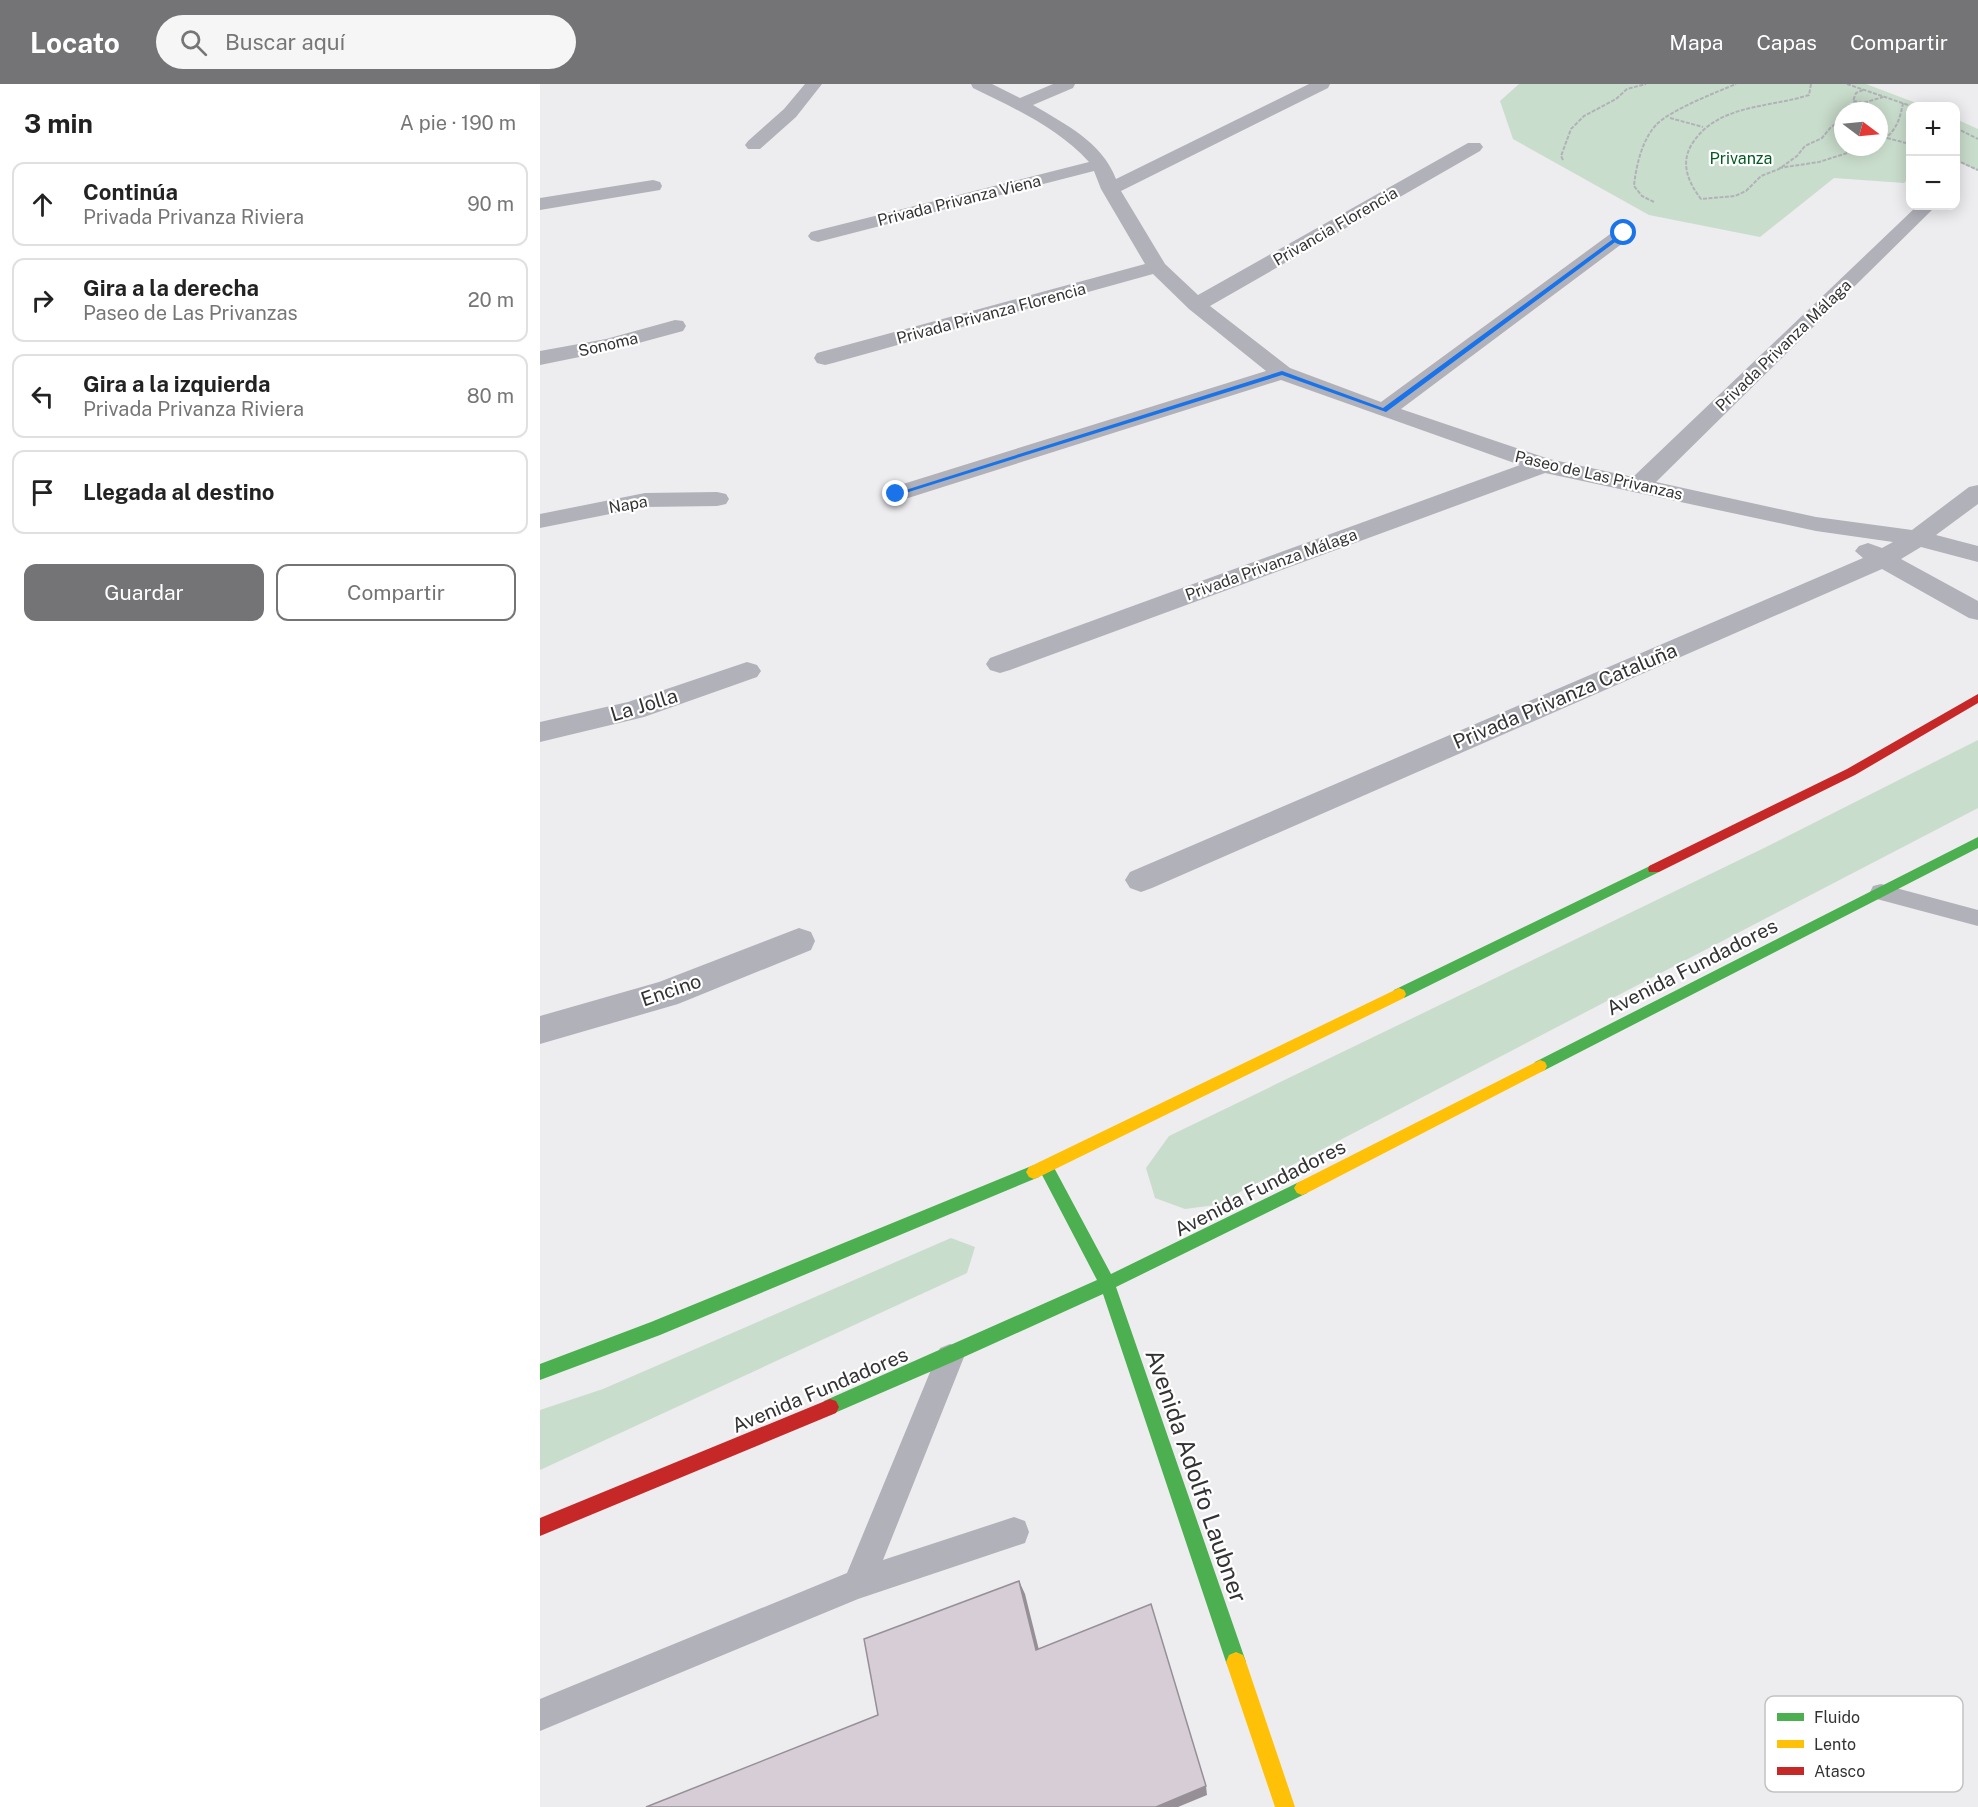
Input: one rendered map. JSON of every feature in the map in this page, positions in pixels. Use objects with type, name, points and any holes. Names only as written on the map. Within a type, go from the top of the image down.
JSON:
[{"type":"main road","points":[[540,1372],[654,1329],[1046,1167],[1851,772],[1978,698]]},
{"type":"main road","name":"Avenida Fundadores","points":[[540,1527],[950,1357],[1193,1244],[1978,842]]},
{"type":"main road","name":"Avenida Adolfo Laubner","points":[[1046,1167],[1107,1283],[1279,1805]]},
{"type":"street","points":[[754,145],[790,113],[814,84]]},
{"type":"street","name":"Paseo de Las Privanzas","points":[[979,84],[1020,104],[1074,137],[1101,164],[1110,189],[1157,267],[1196,305],[1282,373],[1384,411],[1543,465],[1816,524],[1917,538],[1978,554]]},
{"type":"street","points":[[1020,104],[1067,84]]},
{"type":"street","points":[[1110,189],[1322,84]]},
{"type":"street","name":"Privancia Florencia","points":[[1196,305],[1474,147]]},
{"type":"street","name":"Privada Privanza Viena","points":[[818,236],[1101,164]]},
{"type":"street","points":[[540,204],[653,186]]},
{"type":"street","name":"Privada Privanza Málaga","points":[[1639,485],[1923,210]]},
{"type":"street","points":[[1384,411],[1624,233]]},
{"type":"street","name":"Privada Privanza Florencia","points":[[825,358],[1157,267]]},
{"type":"street","name":"Sonoma","points":[[540,358],[609,345],[675,326]]},
{"type":"street","points":[[896,494],[1282,373]]},
{"type":"street","name":"Privada Privanza Málaga","points":[[1000,664],[1543,465]]},
{"type":"street","name":"Privada Privanza Cataluña","points":[[1142,880],[1883,559],[1917,538],[1978,492]]},
{"type":"street","name":"Napa","points":[[540,521],[645,500],[717,499]]},
{"type":"street","name":"Paseo de Las Privanzas","points":[[1816,524],[1978,612]]},
{"type":"street","name":"La Jolla","points":[[540,732],[634,710],[747,671]]},
{"type":"street","name":"Encino","points":[[540,1030],[666,994],[799,941]]},
{"type":"lane","points":[[1881,892],[1978,918]]},
{"type":"lane","points":[[858,1584],[950,1357]]},
{"type":"lane","points":[[540,1715],[858,1584],[1014,1532]]},
{"type":"path","points":[[1563,160],[1561,156],[1571,129],[1584,116],[1616,99],[1627,89],[1646,84]]},
{"type":"path","points":[[1654,202],[1642,196],[1634,186],[1636,167],[1647,140],[1657,124],[1670,118],[1674,112],[1736,84]]},
{"type":"path","points":[[1810,84],[1809,95],[1755,106],[1721,117],[1703,127],[1695,136],[1685,159],[1685,174],[1701,199],[1735,196],[1746,191],[1761,176],[1797,156],[1805,146],[1822,138],[1834,125]]},
{"type":"path","points":[[1846,84],[1906,104]]},
{"type":"path","points":[[1855,102],[1853,100],[1856,93],[1864,90]]},
{"type":"path","points":[[1865,102],[1884,96]]},
{"type":"path","points":[[1888,137],[1898,126],[1903,103]]},
{"type":"path","points":[[1670,118],[1703,127]]},
{"type":"path","points":[[1960,130],[1978,139]]},
{"type":"path","points":[[1888,138],[1906,143]]},
{"type":"path","points":[[1779,168],[1819,162],[1838,156]]},
{"type":"path","points":[[1960,162],[1978,170]]},
{"type":"green space","name":"Privanza","points":[[1519,84],[1866,84],[1913,102],[1906,102],[1906,181],[1904,183],[1834,178],[1760,237],[1649,215],[1513,139],[1500,101]]},
{"type":"green space","points":[[1960,121],[1978,129],[1978,171],[1960,163]]},
{"type":"green space","points":[[1978,740],[1978,808],[1215,1205],[1185,1209],[1155,1198],[1146,1168],[1169,1136],[1762,849]]},
{"type":"green space","points":[[951,1238],[975,1247],[967,1273],[540,1470],[540,1410],[603,1389]]},
{"type":"building","points":[[1019,1581],[1036,1650],[1151,1604],[1206,1786],[1156,1807],[646,1807],[878,1715],[864,1639]]},
{"type":"traffic: fast","points":[[1540,1066],[1978,842]]},
{"type":"traffic: fast","points":[[1399,994],[1654,869]]},
{"type":"traffic: fast","points":[[1046,1167],[1107,1283],[1236,1662]]},
{"type":"traffic: fast","points":[[540,1372],[654,1329],[1034,1172]]},
{"type":"traffic: fast","points":[[830,1407],[1068,1302],[1302,1188]]},
{"type":"traffic: slow","points":[[1034,1172],[1399,994]]},
{"type":"traffic: slow","points":[[1302,1188],[1540,1066]]},
{"type":"traffic: slow","points":[[1236,1662],[1285,1807]]},
{"type":"traffic: jam","points":[[1654,869],[1851,772],[1978,698]]},
{"type":"traffic: jam","points":[[540,1527],[830,1407]]},
{"type":"route","points":[[896,494],[1282,373],[1384,411],[1624,233]]}]
